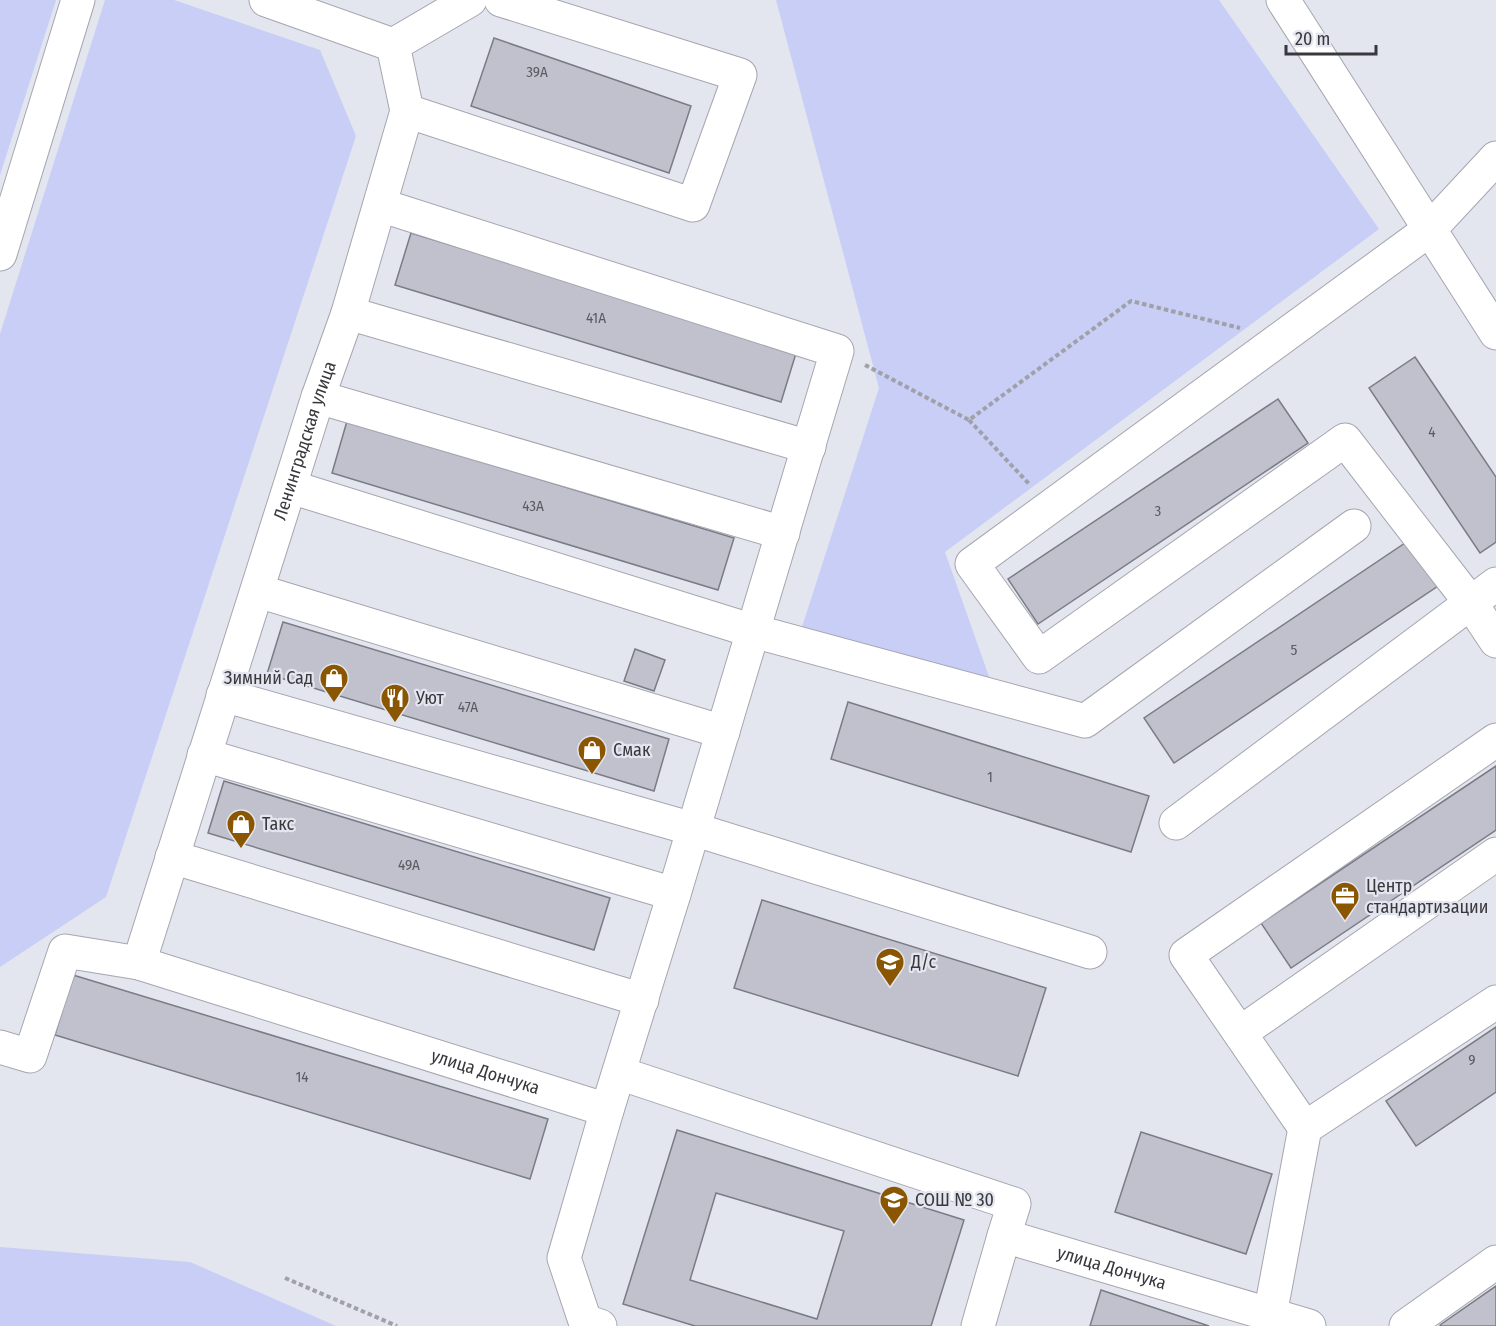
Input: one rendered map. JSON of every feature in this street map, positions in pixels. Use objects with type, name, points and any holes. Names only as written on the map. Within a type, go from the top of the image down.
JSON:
[{"type":"street","points":[[0,254],[78,0]]},
{"type":"street","points":[[266,0],[393,45],[470,0]]},
{"type":"street","points":[[407,111],[693,205],[740,75],[501,0]]},
{"type":"street","points":[[1283,0],[1496,333]]},
{"type":"street","name":"Ленинградская улица","points":[[139,963],[318,397],[348,313],[407,111],[393,45]]},
{"type":"street","points":[[1496,158],[1429,230],[972,564],[1040,657],[1345,440],[1483,593],[1496,641]]},
{"type":"street","points":[[380,205],[837,351],[564,1258],[585,1321],[600,1326]]},
{"type":"street","points":[[348,313],[808,447]]},
{"type":"street","points":[[318,397],[783,533]]},
{"type":"street","points":[[291,487],[753,631],[1085,721],[1354,526]]},
{"type":"street","points":[[258,591],[723,732]]},
{"type":"street","points":[[1176,823],[1483,593]]},
{"type":"street","points":[[223,695],[693,829],[1090,952]]},
{"type":"street","points":[[1270,1315],[1305,1128],[1186,955],[1496,740]]},
{"type":"street","points":[[204,755],[674,894]]},
{"type":"street","points":[[1240,1033],[1496,854]]},
{"type":"street","points":[[172,857],[642,1000]]},
{"type":"street","name":"улица Дончука","points":[[0,1047],[30,1056],[65,951],[139,963],[607,1110]]},
{"type":"street","points":[[1305,1128],[1496,1002]]},
{"type":"street","points":[[619,1073],[1014,1204],[978,1326]]},
{"type":"street","name":"улица Дончука","points":[[1004,1236],[1310,1326]]},
{"type":"street","points":[[1406,1326],[1496,1262]]},
{"type":"path","points":[[969,420],[1131,301],[1280,338]]},
{"type":"path","points":[[837,351],[969,420],[1050,507]]},
{"type":"path","points":[[285,1278],[397,1326]]},
{"type":"shaded area","points":[[0,0],[56,0],[0,175]]},
{"type":"shaded area","points":[[105,0],[174,0],[320,50],[356,136],[106,897],[0,967],[0,334]]},
{"type":"shaded area","points":[[776,0],[1219,0],[1379,229],[945,552],[993,688],[802,627],[879,388]]},
{"type":"shaded area","points":[[0,1247],[190,1262],[336,1326],[0,1326]]},
{"type":"building","points":[[494,38],[691,106],[669,173],[471,106]]},
{"type":"building","points":[[411,233],[797,350],[781,402],[395,285]]},
{"type":"building","points":[[1415,357],[1496,477],[1496,542],[1480,553],[1369,388]]},
{"type":"building","points":[[1278,399],[1308,443],[1038,624],[1008,579]]},
{"type":"building","points":[[347,421],[734,538],[718,590],[332,473]]},
{"type":"building","points":[[1414,537],[1444,582],[1174,763],[1144,718]]},
{"type":"building","points":[[283,622],[669,739],[654,791],[267,674]]},
{"type":"building","points":[[635,649],[665,660],[654,691],[624,681]]},
{"type":"building","points":[[848,702],[1149,796],[1131,852],[831,759]]},
{"type":"building","points":[[1496,766],[1496,830],[1291,968],[1261,923]]},
{"type":"building","points":[[224,781],[610,898],[594,950],[208,833]]},
{"type":"building","name":"Д/с","points":[[762,900],[1046,988],[1018,1076],[734,988]]},
{"type":"building","points":[[73,975],[548,1119],[530,1179],[55,1035]]},
{"type":"building","points":[[1496,1027],[1496,1092],[1416,1146],[1386,1101]]},
{"type":"building","name":"СОШ № 30","points":[[677,1130],[964,1220],[931,1326],[695,1326],[623,1304]],"holes":[[[716,1193],[844,1231],[817,1319],[690,1280]]]},
{"type":"building","points":[[1141,1132],[1272,1174],[1246,1254],[1115,1212]]},
{"type":"building","points":[[1496,1286],[1496,1326],[1440,1325]]},
{"type":"building","points":[[1101,1290],[1209,1326],[1090,1326]]},
{"type":"place","name":"Зимний Сад","points":[[334,704]]},
{"type":"place","name":"Уют","points":[[395,724]]},
{"type":"place","name":"Смак","points":[[592,776]]},
{"type":"place","name":"Такс","points":[[241,850]]},
{"type":"place","name":"Центр стандартизации","points":[[1345,922]]},
{"type":"place","name":"Д/с","points":[[890,988]]},
{"type":"place","name":"СОШ № 30","points":[[894,1226]]}]
